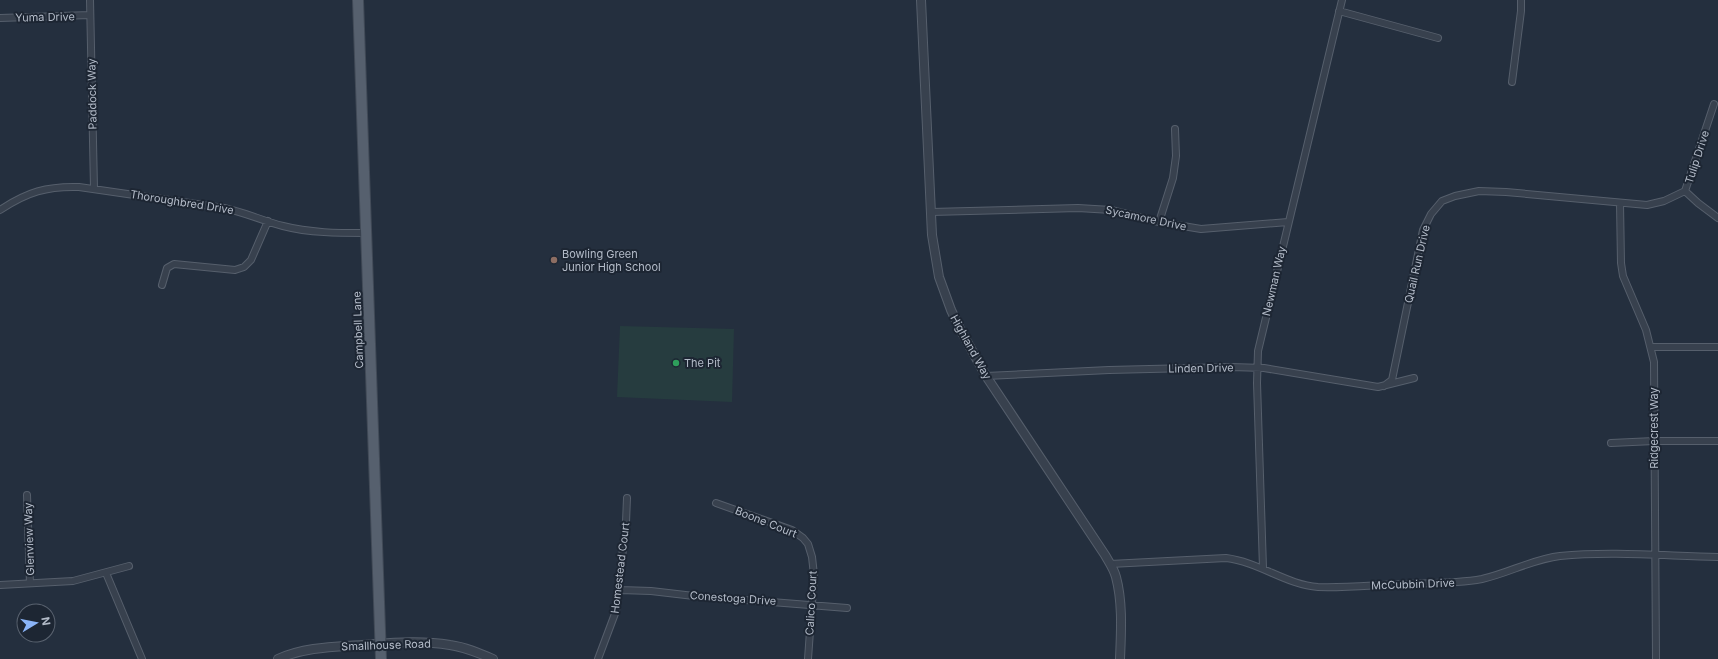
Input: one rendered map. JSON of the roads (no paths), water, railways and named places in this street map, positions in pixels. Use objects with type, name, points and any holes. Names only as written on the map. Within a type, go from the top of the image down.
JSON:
[{"type":"main road","name":"Campbell Lane","points":[[358,0],[380,659]]},
{"type":"street","name":"Paddock Way","points":[[90,0],[94,188]]},
{"type":"street","name":"Highland Way","points":[[920,0],[931,212],[935,257],[943,289],[960,329],[986,376],[1110,564],[1116,578],[1118,589],[1121,639],[1120,659]]},
{"type":"street","name":"Newman Way","points":[[1263,568],[1257,367],[1260,340],[1342,0]]},
{"type":"street","points":[[1512,82],[1521,11],[1521,0]]},
{"type":"street","points":[[1339,11],[1438,38]]},
{"type":"street","name":"Yuma Drive","points":[[0,18],[90,16]]},
{"type":"street","name":"Tulip Drive","points":[[1620,203],[1656,204],[1685,191],[1714,104]]},
{"type":"street","points":[[1159,222],[1172,178],[1176,156],[1175,129]]},
{"type":"street","name":"Thoroughbred Drive","points":[[0,210],[19,198],[39,190],[59,186],[94,188],[224,208],[245,213],[282,226],[309,231],[366,233]]},
{"type":"street","name":"Quail Run Drive","points":[[1384,386],[1392,380],[1423,230],[1431,214],[1442,201],[1455,196],[1488,190],[1620,203]]},
{"type":"street","points":[[1685,191],[1718,218]]},
{"type":"street","name":"Ridgecrest Way","points":[[1620,203],[1621,262],[1623,276],[1642,320],[1651,347],[1654,362],[1656,659]]},
{"type":"street","name":"Sycamore Drive","points":[[931,212],[1085,208],[1112,210],[1159,222],[1201,229],[1288,222]]},
{"type":"street","points":[[162,286],[167,268],[174,264],[235,270],[244,267],[251,260],[268,221]]},
{"type":"street","points":[[1651,347],[1718,347]]},
{"type":"street","name":"Linden Drive","points":[[986,376],[1109,370],[1257,367],[1378,387],[1414,378]]},
{"type":"street","points":[[1610,443],[1718,441]]},
{"type":"street","name":"Glenview Way","points":[[28,495],[30,583]]},
{"type":"street","name":"Homestead Court","points":[[598,659],[612,625],[620,590],[627,498]]},
{"type":"street","name":"Boone Court","points":[[716,503],[792,530],[803,538],[809,548]]},
{"type":"street","name":"Calico Court","points":[[808,659],[813,569],[812,557],[809,548]]},
{"type":"street","name":"McCubbin Drive","points":[[1110,564],[1226,558],[1241,560],[1305,585],[1336,587],[1470,581],[1560,556],[1718,557]]},
{"type":"street","points":[[0,585],[73,581],[129,566]]},
{"type":"street","points":[[106,573],[142,659]]},
{"type":"street","name":"Conestoga Drive","points":[[620,590],[651,591],[694,596],[847,608]]},
{"type":"street","name":"Smallhouse Road","points":[[278,659],[290,654],[317,648],[431,642],[451,645],[476,652],[493,659]]},
{"type":"place","name":"Bowling Green Junior High School","points":[[554,260]]},
{"type":"place","name":"The Pit","points":[[676,363]]}]
